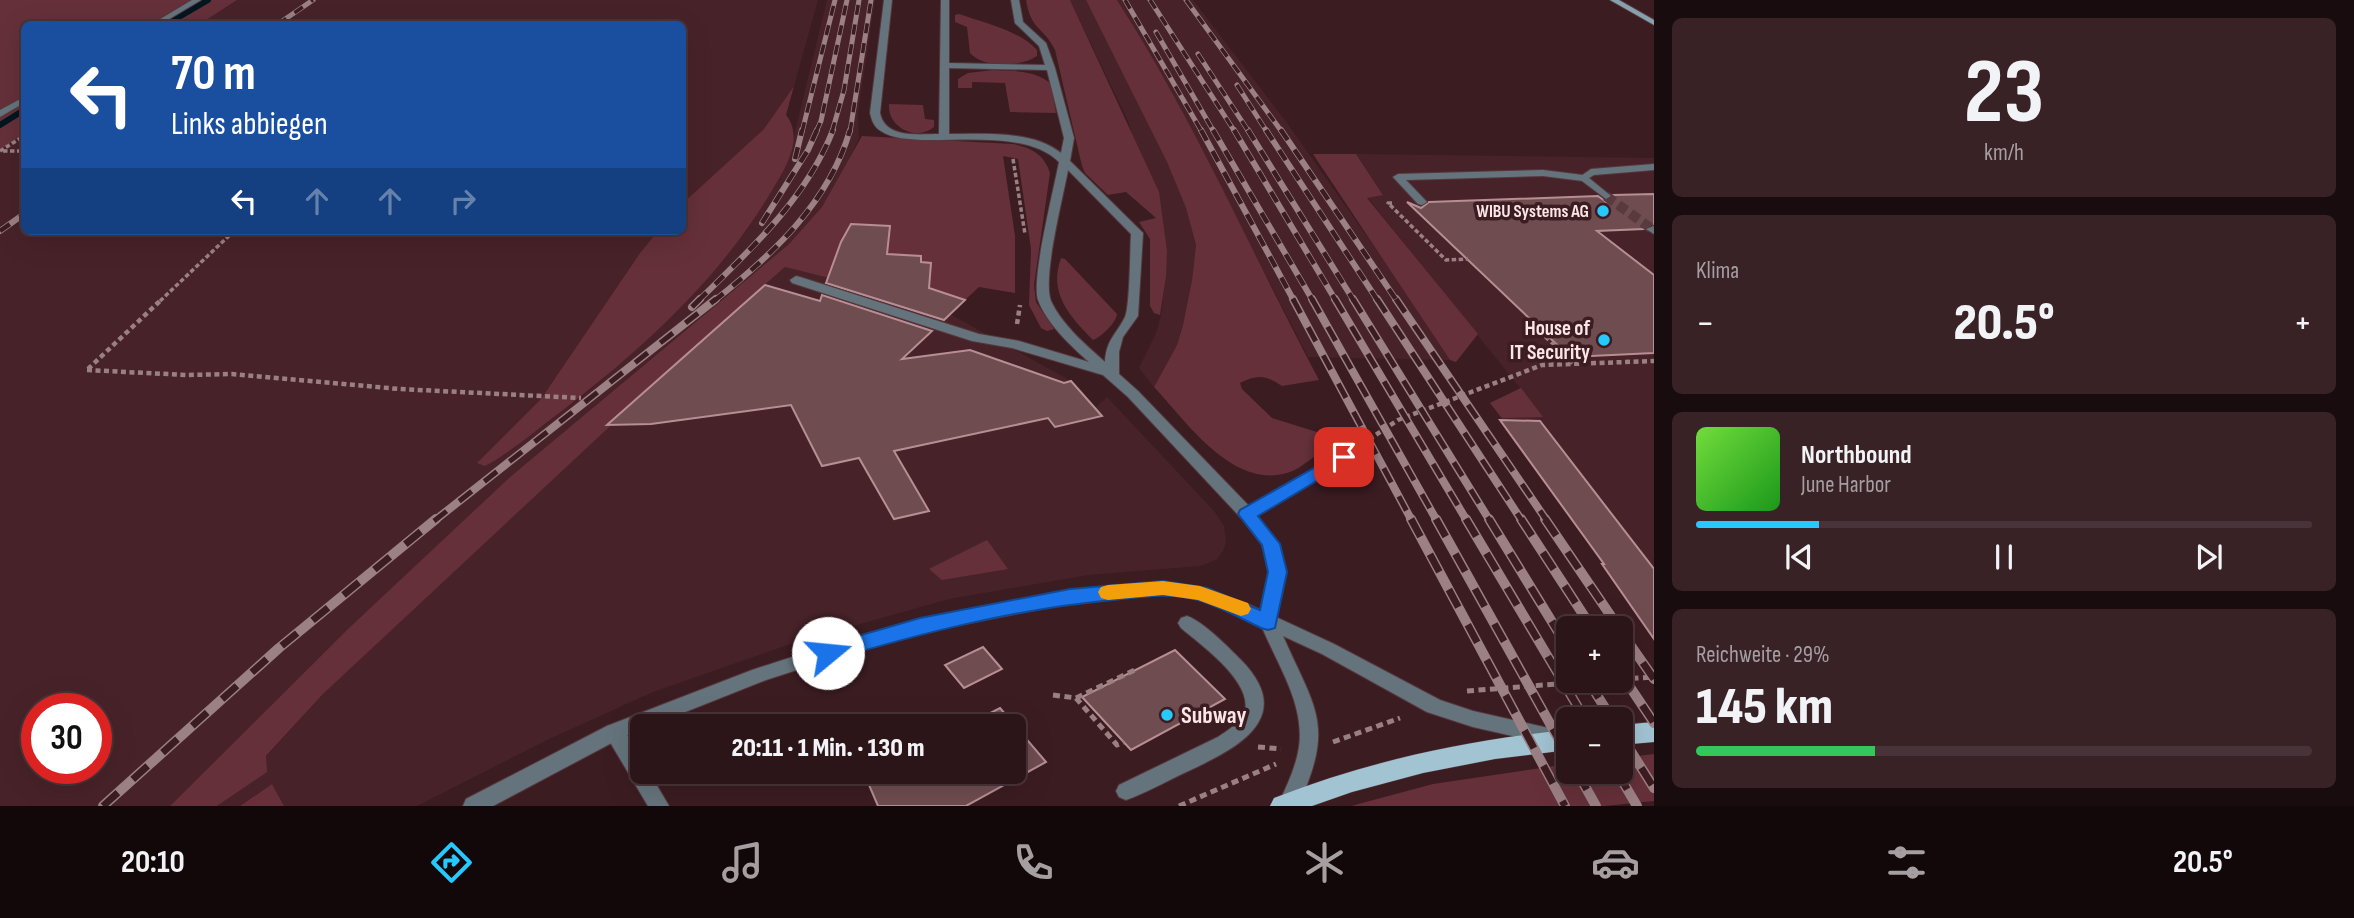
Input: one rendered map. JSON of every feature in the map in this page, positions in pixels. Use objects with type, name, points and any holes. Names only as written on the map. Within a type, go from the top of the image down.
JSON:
[{"type":"main road","points":[[1614,0],[1654,23]]},
{"type":"main road","points":[[1633,734],[1654,732]]},
{"type":"main road","points":[[1286,805],[1349,782],[1423,763],[1482,750],[1556,741]]},
{"type":"street","points":[[161,21],[197,0]]},
{"type":"street","points":[[888,0],[876,122],[883,129],[895,134],[1037,143],[1055,152],[1137,233],[1132,316],[1114,345],[1112,374]]},
{"type":"street","points":[[944,137],[945,0]]},
{"type":"street","points":[[1015,0],[1019,23],[1043,45],[1069,138],[1042,274],[1044,299],[1059,323],[1080,347],[1112,374],[1247,514],[1270,544],[1278,572],[1268,622],[1285,665],[1301,690],[1310,712],[1310,750],[1304,772],[1286,805]]},
{"type":"street","points":[[943,65],[1051,68]]},
{"type":"street","points":[[0,114],[21,102]]},
{"type":"street","points":[[1583,178],[1591,172],[1654,167]]},
{"type":"street","points":[[1422,202],[1398,177],[1543,173],[1583,178],[1606,196]]},
{"type":"street","points":[[796,280],[977,338],[1014,344],[1112,374]]},
{"type":"street","points":[[1247,514],[1344,457]]},
{"type":"street","points":[[473,806],[614,732],[759,675],[851,645],[920,626],[1070,597],[1163,588],[1200,593],[1268,622],[1328,649],[1434,706],[1473,719],[1556,738]]},
{"type":"street","points":[[1126,791],[1231,741],[1255,711],[1255,697],[1248,681],[1187,623]]},
{"type":"street","points":[[614,732],[659,806]]},
{"type":"path","points":[[1,151],[21,138]]},
{"type":"path","points":[[1,151],[21,151]]},
{"type":"path","points":[[1396,211],[1446,260],[1468,259]]},
{"type":"path","points":[[230,235],[87,370],[186,375],[232,374],[378,387],[581,398]]},
{"type":"path","points":[[1540,327],[1536,327],[1574,364]]},
{"type":"path","points":[[1548,358],[1556,365]]},
{"type":"path","points":[[1344,457],[1398,420],[1542,365],[1654,360]]},
{"type":"path","points":[[1053,695],[1076,698],[1135,667],[1137,669]]},
{"type":"path","points":[[1633,678],[1654,677]]},
{"type":"path","points":[[1179,806],[1310,750],[1434,706],[1471,689],[1556,684]]},
{"type":"path","points":[[1076,698],[1117,745],[1124,742]]},
{"type":"path","points":[[1231,741],[1255,747],[1310,750]]},
{"type":"shaded area","points":[[0,0],[237,0],[205,21],[21,21],[21,136],[0,150]]},
{"type":"shaded area","points":[[237,0],[818,0],[794,86],[764,129],[686,200],[686,21],[205,21]]},
{"type":"shaded area","points":[[827,0],[875,0],[858,112],[859,138],[823,207],[789,244],[510,477],[350,627],[170,806],[0,806],[0,151],[21,136],[21,235],[655,235],[541,399],[477,463],[503,456],[584,395],[672,316],[746,231],[781,175],[790,152]]},
{"type":"shaded area","points":[[1026,0],[1070,0],[1159,192],[1167,251],[1160,315],[1154,313],[1150,306],[1150,239],[1139,222],[1156,218],[1126,192],[1108,195],[1085,173],[1055,50],[1031,18]]},
{"type":"shaded area","points":[[1070,0],[1086,0],[1092,11],[1167,162],[1186,208],[1196,245],[1183,325],[1177,345],[1154,387],[1139,368],[1157,331],[1162,310],[1167,251],[1128,121]]},
{"type":"shaded area","points":[[1086,0],[1117,0],[1198,140],[1319,380],[1282,386],[1266,378],[1257,377],[1240,383],[1242,389],[1272,418],[1317,432],[1332,443],[1293,471],[1267,475],[1248,471],[1229,462],[1196,433],[1154,387],[1177,345],[1183,325],[1196,245],[1186,208],[1167,162]]},
{"type":"shaded area","points":[[1117,0],[1193,0],[1287,123],[1395,276],[1450,360],[1308,357],[1173,94]]},
{"type":"shaded area","points":[[959,14],[1021,37],[1037,50],[1037,56],[1003,65],[976,58],[970,53],[967,27],[955,22],[955,15]]},
{"type":"shaded area","points":[[993,70],[1024,72],[1045,79],[1051,84],[1056,113],[1010,112],[1005,83],[972,82],[972,88],[958,88],[958,79],[968,73]]},
{"type":"shaded area","points":[[794,86],[786,115],[794,134],[786,164],[750,224],[702,285],[618,366],[558,414],[485,466],[477,463],[541,399],[655,235],[686,235],[686,200],[764,129]]},
{"type":"shaded area","points":[[889,104],[923,105],[925,119],[934,120],[934,127],[919,133],[904,130],[893,119]]},
{"type":"shaded area","points":[[862,136],[1013,144],[1031,150],[1041,157],[1050,173],[1034,285],[1036,302],[1054,329],[1047,331],[1041,328],[1029,305],[1031,249],[1018,159],[1003,156],[1015,236],[1015,293],[979,287],[950,314],[861,286],[785,267],[619,414],[622,415],[323,694],[266,756],[267,772],[217,806],[170,806],[350,627],[510,477],[789,244],[822,207]]},
{"type":"shaded area","points":[[1313,154],[1356,154],[1383,195],[1367,198],[1478,334],[1456,362],[1450,360]]},
{"type":"shaded area","points":[[1356,154],[1654,158],[1654,629],[1490,403],[1520,388],[1367,197],[1383,194]]},
{"type":"shaded area","points":[[1061,258],[1065,259],[1117,314],[1108,329],[1093,340],[1069,313],[1059,293],[1057,282]]},
{"type":"shaded area","points":[[785,267],[861,286],[950,314],[1071,381],[1095,408],[1107,397],[1214,511],[1224,526],[1226,542],[1223,551],[1216,560],[1200,566],[1088,575],[949,599],[796,642],[653,692],[545,741],[417,806],[284,806],[272,784],[240,806],[217,806],[266,772],[266,757],[323,694],[618,415]]},
{"type":"shaded area","points":[[1521,388],[1543,417],[1502,418],[1490,403]]},
{"type":"shaded area","points":[[987,540],[1008,569],[942,580],[929,569]]},
{"type":"shaded area","points":[[1654,754],[1654,801],[1605,806],[1351,806],[1433,784],[1556,766],[1556,784],[1633,784],[1633,757]]},
{"type":"shaded area","points":[[272,784],[284,806],[240,806]]},
{"type":"building","points":[[1654,194],[1654,224],[1644,229],[1597,231],[1654,275],[1654,353],[1570,357],[1407,202],[1421,208],[1429,202],[1598,196],[1606,202],[1613,195]]},
{"type":"building","points":[[851,224],[890,226],[887,254],[921,256],[921,262],[931,263],[929,288],[965,300],[944,320],[826,283],[841,242]]},
{"type":"building","points":[[765,285],[820,301],[822,295],[932,331],[902,359],[970,350],[1064,383],[1071,381],[1102,416],[1055,427],[1048,418],[894,451],[929,511],[894,519],[859,458],[822,466],[791,405],[651,424],[607,425]]},
{"type":"building","points":[[1500,420],[1540,421],[1654,569],[1654,639],[1604,564]]},
{"type":"building","points":[[983,647],[1002,669],[964,688],[945,665]]},
{"type":"building","points":[[1175,650],[1225,699],[1131,750],[1082,697]]},
{"type":"building","points":[[1000,708],[1005,714],[988,714]]},
{"type":"building","points":[[1026,739],[1046,762],[1026,773]]},
{"type":"building","points":[[869,784],[1006,784],[966,806],[878,806]]},
{"type":"waterway","points":[[172,21],[208,0]]},
{"type":"waterway","points":[[0,125],[21,112]]},
{"type":"tunnel","points":[[1606,196],[1652,229]]},
{"type":"railway","points":[[282,21],[313,0]]},
{"type":"railway","points":[[802,132],[835,0]]},
{"type":"railway","points":[[816,132],[821,121],[847,0]]},
{"type":"railway","points":[[832,132],[844,90],[859,0]]},
{"type":"railway","points":[[850,132],[871,0]]},
{"type":"railway","points":[[1125,0],[1202,132]]},
{"type":"railway","points":[[1150,0],[1235,132]]},
{"type":"railway","points":[[1186,0],[1282,132]]},
{"type":"railway","points":[[1156,32],[1214,132]]},
{"type":"railway","points":[[1198,54],[1249,132]]},
{"type":"railway","points":[[1237,85],[1267,132]]},
{"type":"railway","points":[[795,159],[802,130]]},
{"type":"railway","points":[[762,223],[808,150],[817,130]]},
{"type":"railway","points":[[692,307],[756,243],[792,201],[822,155],[833,130]]},
{"type":"railway","points":[[714,301],[757,265],[796,226],[828,181],[850,130]]},
{"type":"railway","points":[[1201,130],[1294,301]]},
{"type":"railway","points":[[1213,130],[1313,301]]},
{"type":"railway","points":[[1234,130],[1336,301]]},
{"type":"railway","points":[[1248,130],[1354,301]]},
{"type":"railway","points":[[1266,130],[1378,301]]},
{"type":"railway","points":[[1281,130],[1397,301]]},
{"type":"railway","points":[[0,231],[21,216]]},
{"type":"railway","points":[[434,521],[716,299]]},
{"type":"railway","points":[[1293,299],[1412,521]]},
{"type":"railway","points":[[1312,299],[1437,521]]},
{"type":"railway","points":[[1335,299],[1467,521]]},
{"type":"railway","points":[[1353,299],[1490,521]]},
{"type":"railway","points":[[1377,299],[1522,521]]},
{"type":"railway","points":[[1396,299],[1547,521]]},
{"type":"railway","points":[[103,806],[279,648],[436,519]]},
{"type":"railway","points":[[1411,519],[1565,806]]},
{"type":"railway","points":[[1436,519],[1556,734]]},
{"type":"railway","points":[[1466,519],[1578,707]]},
{"type":"railway","points":[[1489,519],[1556,628]]},
{"type":"railway","points":[[1521,519],[1584,616]]},
{"type":"railway","points":[[1545,519],[1611,616]]},
{"type":"railway","points":[[1633,649],[1654,679]]},
{"type":"railway","points":[[1633,692],[1654,723]]},
{"type":"railway","points":[[1596,693],[1604,707]]},
{"type":"railway","points":[[1633,755],[1654,788]]},
{"type":"railway","points":[[1584,784],[1596,806]]},
{"type":"railway","points":[[1624,784],[1637,806]]},
{"type":"slow traffic","points":[[1108,592],[1163,588],[1200,593],[1241,609]]},
{"type":"place","name":"WIBU Systems AG","points":[[1603,211]]},
{"type":"place","name":"House of IT Security","points":[[1604,340]]},
{"type":"place","name":"Subway","points":[[1167,715]]},
{"type":"route","points":[[828,653],[920,626],[967,616],[1070,597],[1163,588],[1200,593],[1268,622],[1278,572],[1270,544],[1247,514],[1344,457]]}]
